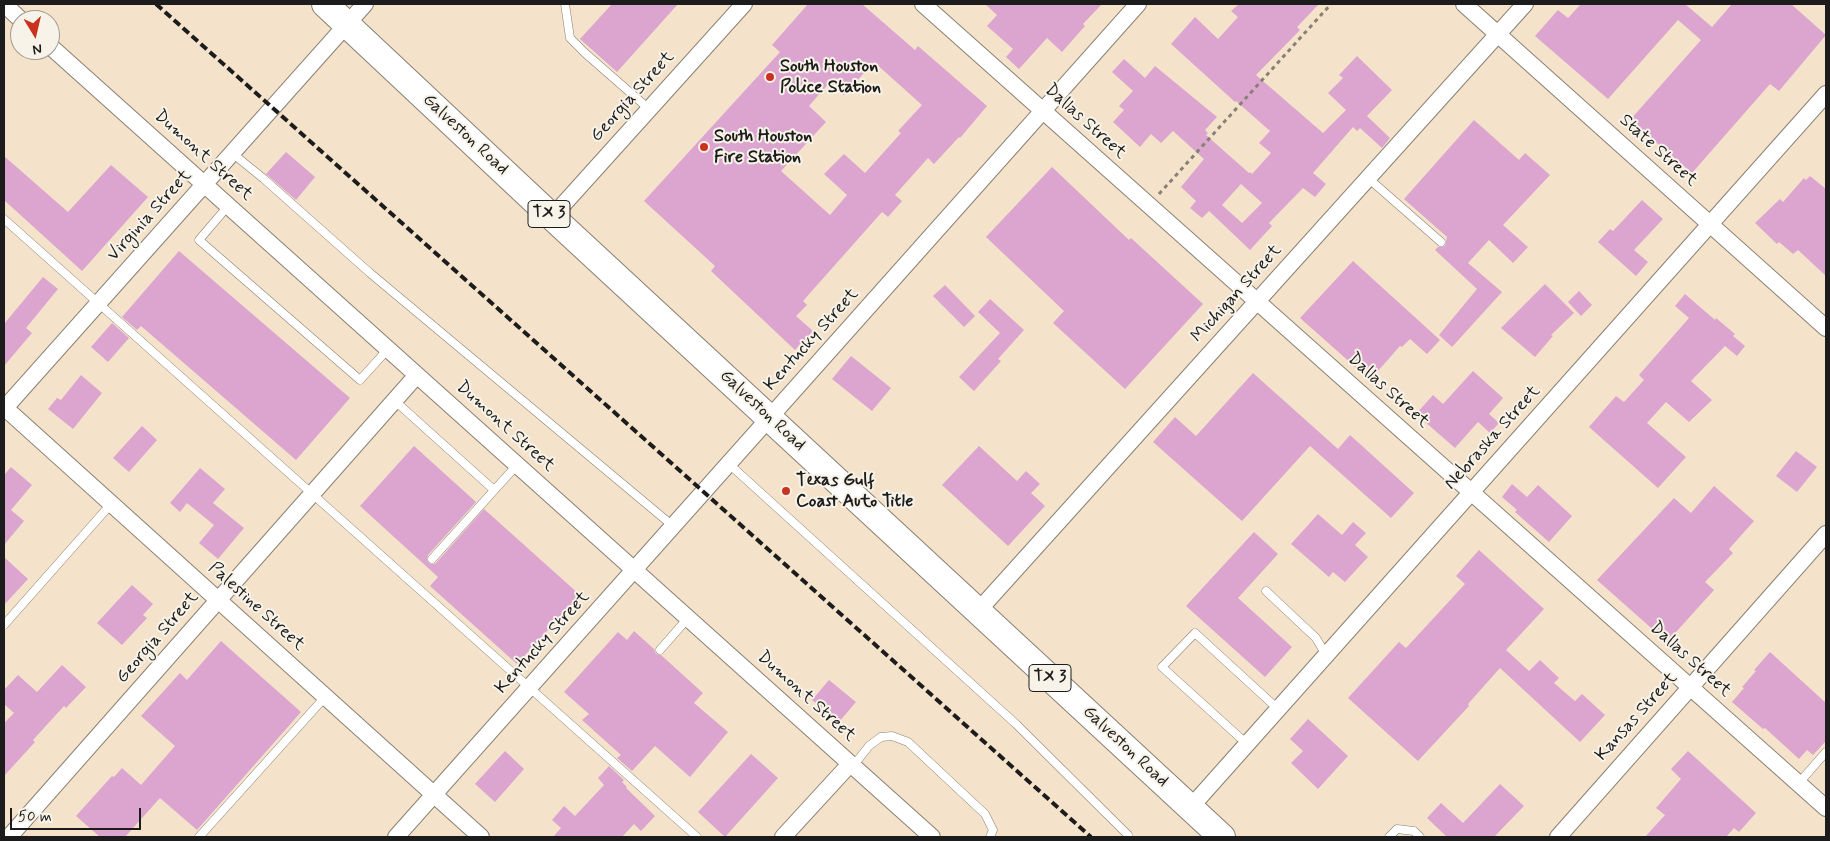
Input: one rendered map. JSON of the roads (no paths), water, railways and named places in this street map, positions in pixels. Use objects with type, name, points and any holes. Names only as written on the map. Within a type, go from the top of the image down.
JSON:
[{"type":"main road","name":"Galveston Road","points":[[325,4],[552,217],[1222,837]]},
{"type":"street","name":"Virginia Street","points":[[4,408],[365,4]]},
{"type":"street","name":"Georgia Street","points":[[552,217],[744,4]]},
{"type":"street","name":"Dallas Street","points":[[923,4],[1826,808]]},
{"type":"street","name":"Kentucky Street","points":[[396,837],[1138,4]]},
{"type":"street","name":"State Street","points":[[1464,4],[1826,328]]},
{"type":"street","name":"Michigan Street","points":[[978,611],[1525,4]]},
{"type":"street","name":"Dumont Street","points":[[60,55],[932,837]]},
{"type":"street","name":"Nebraska Street","points":[[1190,808],[1826,94]]},
{"type":"street","name":"Georgia Street","points":[[9,837],[417,375]]},
{"type":"street","name":"Palestine Street","points":[[4,408],[481,837]]},
{"type":"street","name":"Kansas Street","points":[[1558,837],[1826,534]]},
{"type":"street","points":[[783,837],[852,765]]},
{"type":"lane","points":[[565,4],[570,38],[649,109]]},
{"type":"lane","points":[[232,153],[370,273],[674,526]]},
{"type":"lane","points":[[1368,178],[1441,242]]},
{"type":"lane","points":[[228,206],[199,240],[360,380],[388,349]]},
{"type":"lane","points":[[4,219],[697,837]]},
{"type":"lane","points":[[394,401],[494,490]]},
{"type":"lane","points":[[729,464],[1016,724],[1128,836]]},
{"type":"lane","points":[[432,559],[517,465]]},
{"type":"lane","points":[[4,625],[111,504]]},
{"type":"lane","points":[[1266,592],[1316,638],[1326,655]]},
{"type":"lane","points":[[660,650],[688,618]]},
{"type":"lane","points":[[1247,744],[1162,668],[1195,633],[1278,709]]},
{"type":"lane","points":[[200,837],[325,696]]},
{"type":"lane","points":[[852,765],[869,746],[881,737],[892,736],[908,742],[985,814],[993,830],[990,837]]},
{"type":"lane","points":[[1798,784],[1826,752]]},
{"type":"lane","points":[[1389,837],[1397,829],[1414,831],[1420,837]]},
{"type":"railway","points":[[156,4],[1091,837]]},
{"type":"place","name":"South Houston Police Station","points":[[770,77]]},
{"type":"place","name":"South Houston Fire Station","points":[[704,147]]},
{"type":"place","name":"Texas Gulf Coast Auto Title","points":[[786,491]]}]
